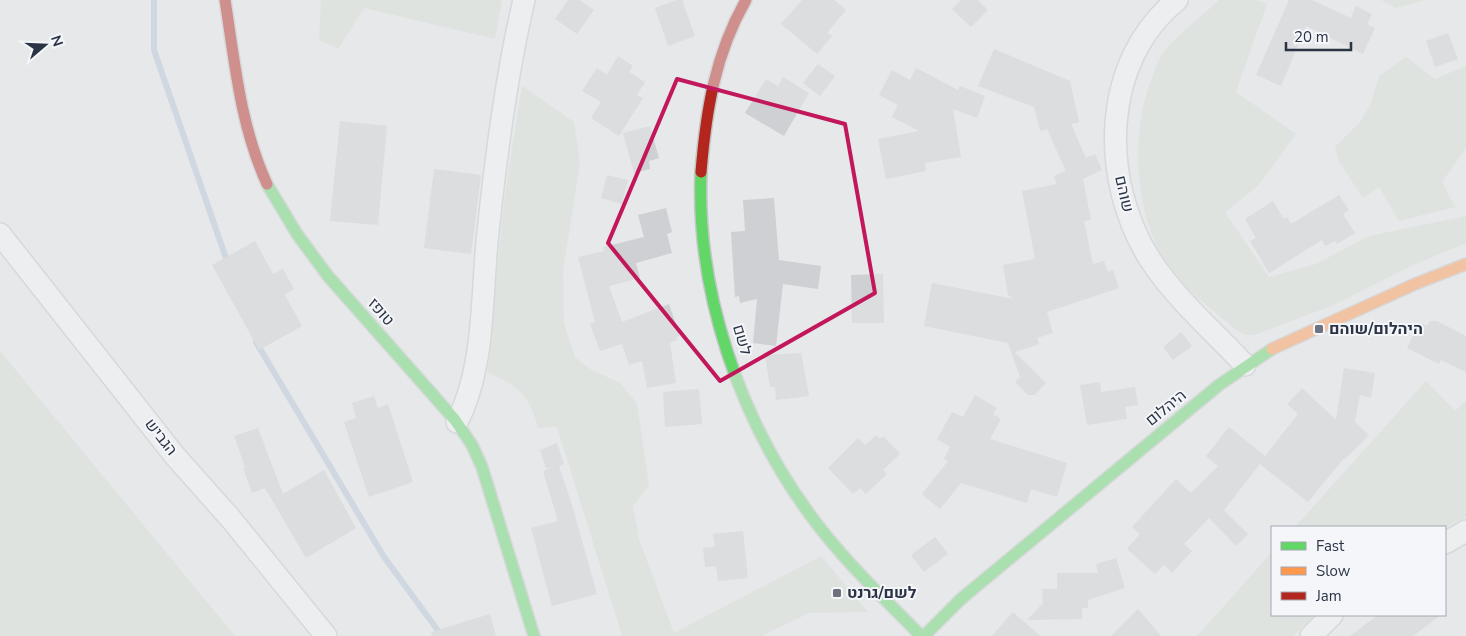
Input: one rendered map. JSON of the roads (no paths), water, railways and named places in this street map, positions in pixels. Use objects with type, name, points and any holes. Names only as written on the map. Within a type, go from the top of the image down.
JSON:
[{"type":"street","name":"טופז","points":[[226,0],[236,79],[244,123],[258,164],[274,197],[302,241],[330,279],[457,422],[472,445],[482,467],[534,636]]},
{"type":"street","points":[[457,422],[468,392],[477,356],[488,230],[500,136],[524,0]]},
{"type":"street","name":"לשם","points":[[746,0],[721,55],[711,92],[703,140],[701,204],[703,240],[717,316],[728,354],[748,407],[790,486],[824,532],[923,636]]},
{"type":"street","name":"שוהם","points":[[1177,0],[1151,27],[1138,46],[1121,90],[1116,138],[1120,186],[1133,228],[1152,262],[1176,293],[1245,365]]},
{"type":"street","name":"הגביש","points":[[0,234],[175,456],[240,531],[326,636]]},
{"type":"street","name":"היהלום","points":[[923,636],[972,589],[1245,365],[1276,347],[1415,284],[1466,264]]},
{"type":"street","points":[[1446,542],[1466,531]]},
{"type":"street","points":[[1311,636],[1331,616]]},
{"type":"waterway","points":[[154,0],[154,50],[228,264]]},
{"type":"waterway","points":[[256,342],[384,557],[442,636]]},
{"type":"place","name":"היהלום/שוהם","points":[[1319,329]]},
{"type":"place","name":"לשם/גרנט","points":[[837,593]]}]
